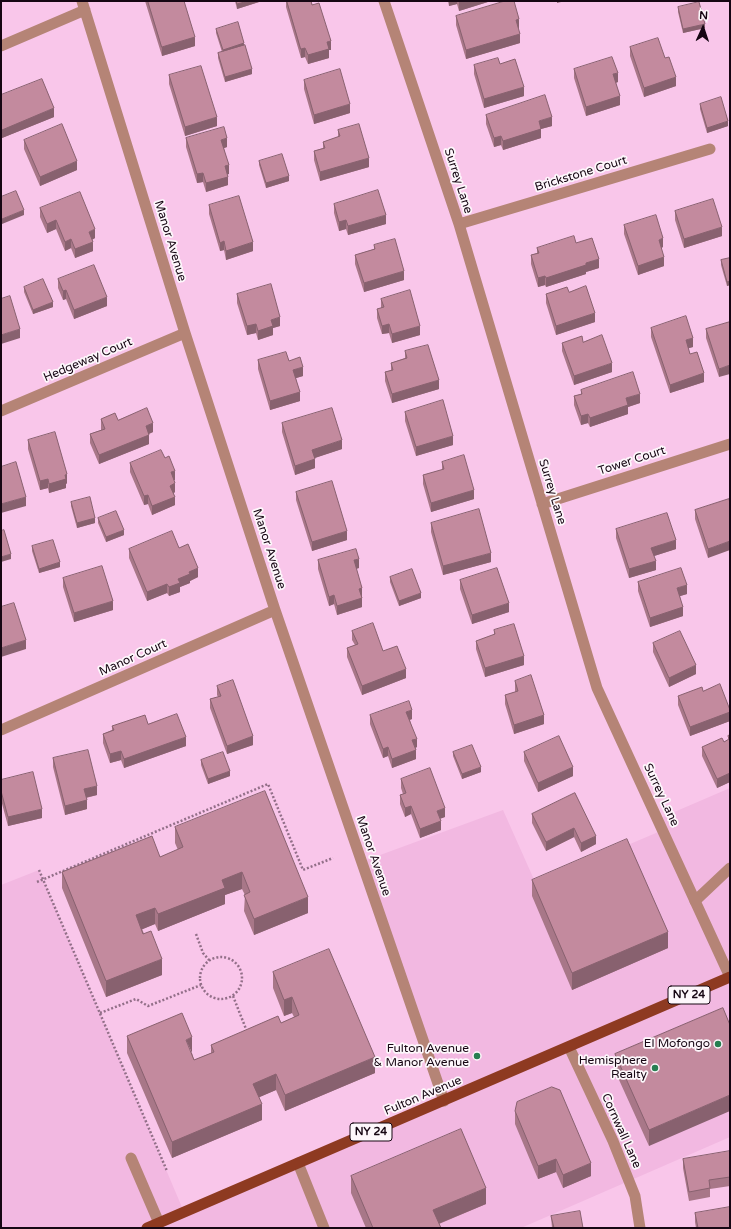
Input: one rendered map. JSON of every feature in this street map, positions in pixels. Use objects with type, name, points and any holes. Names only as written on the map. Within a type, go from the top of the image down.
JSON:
[{"type":"main road","name":"Fulton Avenue","points":[[147,1228],[730,977]]},
{"type":"street","name":"Surrey Lane","points":[[384,1],[459,224],[597,688],[730,977]]},
{"type":"street","points":[[1,46],[83,5]]},
{"type":"street","name":"Manor Avenue","points":[[83,5],[274,610],[444,1101]]},
{"type":"street","name":"Brickstone Court","points":[[459,224],[710,148]]},
{"type":"street","name":"Hedgeway Court","points":[[1,411],[185,332]]},
{"type":"street","name":"Tower Court","points":[[542,504],[730,444]]},
{"type":"street","name":"Manor Court","points":[[1,730],[274,610]]},
{"type":"street","points":[[695,901],[730,868]]},
{"type":"street","name":"Cornwall Lane","points":[[569,1047],[613,1141],[635,1196],[640,1228]]},
{"type":"street","points":[[131,1158],[159,1223]]},
{"type":"street","points":[[298,1163],[324,1228]]},
{"type":"path","points":[[37,882],[268,784],[303,870],[333,858]]},
{"type":"path","points":[[39,870],[167,1171]]},
{"type":"path","points":[[196,934],[203,953],[209,960]]},
{"type":"path","points":[[215,957],[229,958],[240,968],[242,981],[240,988],[233,996],[223,999],[216,999],[204,992],[201,985],[200,972],[204,965],[215,957]]},
{"type":"path","points":[[100,1013],[136,999],[148,1006],[201,985]]},
{"type":"path","points":[[233,996],[246,1029]]},
{"type":"shaded area","points":[[730,788],[730,1137],[521,1228],[1,1228],[1,885],[39,870],[184,1212],[443,1101],[361,862],[503,810],[536,884],[663,830],[658,819]]},
{"type":"building","points":[[148,1],[184,1],[195,37],[162,47]]},
{"type":"building","points":[[237,1],[248,1],[237,4]]},
{"type":"building","points":[[287,1],[311,1],[312,5],[319,3],[331,41],[327,42],[329,49],[308,55],[305,48],[301,49]]},
{"type":"building","points":[[505,1],[514,1],[519,19],[516,20],[520,34],[466,50],[456,16]]},
{"type":"building","points":[[699,2],[705,24],[683,29],[678,7]]},
{"type":"building","points":[[238,22],[244,43],[223,50],[216,29]]},
{"type":"building","points":[[658,38],[665,58],[669,57],[676,77],[644,88],[630,47]]},
{"type":"building","points":[[245,45],[252,69],[225,77],[218,53]]},
{"type":"building","points":[[612,57],[618,73],[613,74],[620,96],[586,107],[574,69]]},
{"type":"building","points":[[498,58],[500,64],[515,59],[524,87],[484,99],[474,65]]},
{"type":"building","points":[[201,66],[217,117],[185,127],[169,75]]},
{"type":"building","points":[[340,69],[350,104],[314,115],[304,80]]},
{"type":"building","points":[[42,79],[54,108],[2,130],[1,95]]},
{"type":"building","points":[[545,95],[552,117],[539,121],[541,129],[503,141],[501,136],[494,138],[486,115]]},
{"type":"building","points":[[721,97],[728,121],[707,128],[700,104]]},
{"type":"building","points":[[62,124],[77,161],[40,177],[24,140]]},
{"type":"building","points":[[359,124],[369,158],[320,172],[314,151],[325,148],[323,142],[340,136],[338,130]]},
{"type":"building","points":[[224,127],[227,138],[221,140],[229,165],[225,166],[228,177],[206,183],[203,173],[197,174],[186,138]]},
{"type":"building","points":[[282,154],[289,176],[266,183],[259,161]]},
{"type":"building","points":[[378,190],[386,215],[348,226],[346,220],[339,222],[334,204]]},
{"type":"building","points":[[16,191],[24,210],[2,219],[1,197]]},
{"type":"building","points":[[80,192],[95,229],[89,232],[93,242],[75,249],[71,239],[65,242],[56,220],[47,224],[40,208]]},
{"type":"building","points":[[239,196],[253,242],[226,251],[224,241],[220,243],[209,205]]},
{"type":"building","points":[[713,199],[722,227],[684,239],[675,211]]},
{"type":"building","points":[[656,215],[663,238],[659,240],[664,257],[638,266],[624,225]]},
{"type":"building","points":[[574,236],[576,243],[592,238],[599,259],[586,263],[586,265],[546,278],[545,276],[538,278],[531,255],[539,253],[537,248]]},
{"type":"building","points":[[395,239],[404,271],[364,283],[355,255],[375,249],[374,245]]},
{"type":"building","points":[[730,258],[730,281],[727,282],[721,260]]},
{"type":"building","points":[[94,265],[107,297],[74,310],[66,290],[63,291],[58,279]]},
{"type":"building","points":[[43,279],[53,302],[33,310],[24,287]]},
{"type":"building","points":[[271,284],[280,317],[271,320],[273,326],[258,331],[256,324],[247,326],[237,294]]},
{"type":"building","points":[[586,286],[595,313],[556,326],[546,294],[567,287],[569,292]]},
{"type":"building","points":[[410,290],[420,326],[392,334],[389,324],[382,326],[377,309],[384,307],[381,299]]},
{"type":"building","points":[[10,296],[20,329],[1,335],[1,299]]},
{"type":"building","points":[[686,316],[693,338],[686,340],[690,354],[697,352],[704,373],[670,385],[651,328]]},
{"type":"building","points":[[730,322],[730,365],[719,369],[706,329]]},
{"type":"building","points":[[602,335],[612,363],[574,376],[562,343],[582,336],[583,342]]},
{"type":"building","points":[[428,345],[439,380],[392,394],[385,372],[393,370],[391,363],[407,358],[405,351]]},
{"type":"building","points":[[286,352],[289,361],[300,357],[303,367],[293,370],[300,392],[270,401],[258,360]]},
{"type":"building","points":[[633,372],[640,394],[626,398],[628,405],[590,418],[588,414],[581,416],[574,396],[582,394],[581,390]]},
{"type":"building","points":[[443,400],[453,436],[416,447],[405,412]]},
{"type":"building","points":[[147,408],[153,423],[146,426],[149,435],[99,455],[90,434],[105,429],[101,419],[115,413],[118,420]]},
{"type":"building","points":[[332,408],[342,440],[312,450],[315,459],[295,466],[282,423]]},
{"type":"building","points":[[55,432],[67,474],[65,475],[66,479],[49,484],[48,479],[40,481],[28,440]]},
{"type":"building","points":[[161,450],[165,458],[169,456],[175,471],[171,472],[175,483],[170,486],[175,497],[152,506],[148,495],[144,496],[130,463]]},
{"type":"building","points":[[464,455],[474,490],[431,503],[423,475],[444,469],[442,462]]},
{"type":"building","points":[[16,462],[26,497],[1,504],[1,467]]},
{"type":"building","points":[[332,481],[347,531],[312,542],[296,492]]},
{"type":"building","points":[[90,497],[95,518],[77,523],[71,502]]},
{"type":"building","points":[[729,499],[730,541],[708,549],[695,510]]},
{"type":"building","points":[[479,509],[491,553],[443,566],[431,523]]},
{"type":"building","points":[[116,511],[124,530],[106,537],[98,518]]},
{"type":"building","points":[[667,513],[676,540],[651,548],[656,561],[629,569],[616,529]]},
{"type":"building","points":[[4,530],[11,554],[1,557],[1,531]]},
{"type":"building","points":[[172,531],[179,548],[188,544],[198,568],[189,572],[190,574],[178,579],[180,583],[169,587],[167,584],[147,592],[129,549]]},
{"type":"building","points":[[53,540],[60,562],[39,569],[32,546]]},
{"type":"building","points":[[356,549],[359,559],[354,560],[362,588],[359,589],[362,598],[337,606],[334,595],[329,597],[318,560]]},
{"type":"building","points":[[102,566],[113,601],[74,613],[63,578]]},
{"type":"building","points":[[497,568],[509,603],[472,615],[460,580]]},
{"type":"building","points":[[681,568],[687,585],[677,588],[683,607],[650,618],[638,582]]},
{"type":"building","points":[[412,569],[421,593],[399,601],[390,577]]},
{"type":"building","points":[[14,603],[26,640],[1,648],[1,607]]},
{"type":"building","points":[[373,623],[383,651],[397,646],[406,669],[362,686],[347,648],[358,644],[352,631]]},
{"type":"building","points":[[514,624],[524,656],[485,668],[476,641],[495,634],[494,630]]},
{"type":"building","points":[[680,631],[696,665],[669,678],[653,643]]},
{"type":"building","points":[[531,675],[544,715],[514,725],[505,695],[518,691],[515,681]]},
{"type":"building","points":[[233,680],[253,736],[227,746],[210,699],[221,696],[217,686]]},
{"type":"building","points":[[720,684],[730,712],[690,727],[678,696],[702,687],[703,691]]},
{"type":"building","points":[[409,701],[412,710],[406,712],[417,739],[412,740],[416,750],[392,759],[388,747],[383,749],[370,715]]},
{"type":"building","points":[[177,714],[186,737],[124,759],[121,751],[110,754],[103,734],[114,730],[112,726],[145,715],[148,724]]},
{"type":"building","points":[[730,735],[730,773],[717,779],[702,747],[722,738],[724,742],[729,739],[728,736]]},
{"type":"building","points":[[559,736],[573,767],[538,783],[524,752]]},
{"type":"building","points":[[472,745],[481,767],[462,774],[453,752]]},
{"type":"building","points":[[88,750],[97,786],[84,789],[87,800],[65,806],[53,758]]},
{"type":"building","points":[[223,752],[230,771],[208,779],[201,760]]},
{"type":"building","points":[[430,768],[445,808],[437,811],[441,821],[420,829],[411,806],[405,808],[400,795],[406,793],[401,779]]},
{"type":"building","points":[[33,772],[42,809],[8,817],[1,791],[1,780]]},
{"type":"building","points":[[265,791],[308,897],[254,919],[244,895],[250,892],[242,872],[222,880],[225,888],[158,914],[155,908],[136,915],[143,934],[151,931],[162,959],[106,981],[62,872],[152,836],[160,857],[183,847],[175,827]]},
{"type":"building","points":[[575,793],[596,836],[581,843],[574,828],[546,842],[532,814]]},
{"type":"building","points":[[627,839],[668,932],[572,973],[532,880]]},
{"type":"building","points":[[329,949],[375,1057],[285,1095],[276,1074],[253,1084],[262,1104],[172,1142],[127,1036],[182,1013],[192,1037],[186,1040],[194,1060],[214,1052],[211,1045],[278,1016],[281,1023],[299,1015],[292,997],[284,1000],[273,972]]},
{"type":"building","points":[[723,1008],[730,1025],[730,1095],[649,1130],[615,1054]]},
{"type":"building","points":[[552,1087],[560,1090],[591,1163],[563,1175],[556,1159],[538,1166],[515,1111],[517,1102]]},
{"type":"building","points":[[461,1129],[486,1188],[433,1210],[441,1228],[373,1228],[351,1176]]},
{"type":"building","points":[[730,1151],[730,1177],[709,1180],[710,1188],[689,1192],[683,1159]]},
{"type":"building","points":[[730,1207],[730,1228],[698,1228],[695,1213]]},
{"type":"building","points":[[580,1211],[583,1228],[554,1228],[551,1216]]},
{"type":"place","name":"El Mofongo","points":[[718,1044]]},
{"type":"place","name":"Fulton Avenue & Manor Avenue","points":[[477,1056]]},
{"type":"place","name":"Hemisphere Realty","points":[[655,1068]]}]
